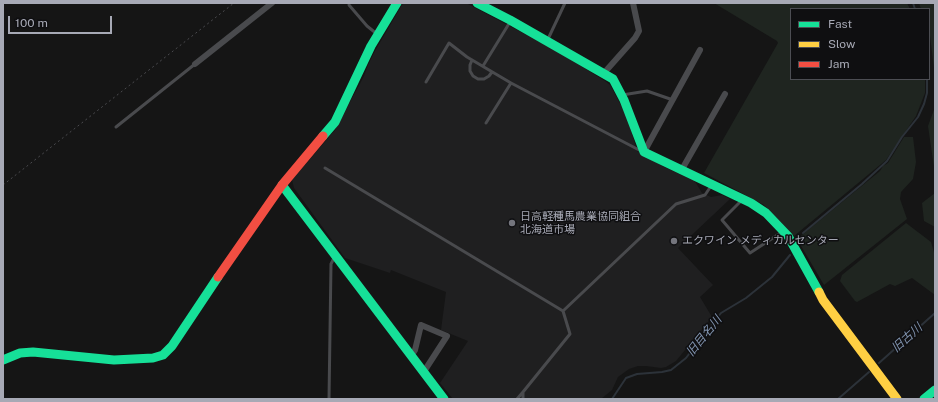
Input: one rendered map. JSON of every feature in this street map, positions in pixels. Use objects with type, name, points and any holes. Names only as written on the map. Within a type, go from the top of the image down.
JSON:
[{"type":"street","points":[[195,64],[272,3]]},
{"type":"street","points":[[3,360],[20,354],[33,352],[114,360],[153,358],[163,355],[172,346],[282,184],[335,122],[371,46],[397,3]]},
{"type":"street","points":[[477,3],[510,20],[613,79],[622,95],[644,152],[681,171],[751,203],[766,213],[788,236],[823,300],[897,399]]},
{"type":"street","points":[[604,73],[639,32],[633,3]]},
{"type":"street","points":[[644,152],[700,50]]},
{"type":"street","points":[[681,171],[725,94]]},
{"type":"street","points":[[282,184],[444,399]]},
{"type":"street","points":[[411,356],[415,350],[421,326],[447,336],[423,373]]},
{"type":"street","points":[[924,399],[935,390]]},
{"type":"lane","points":[[547,41],[565,3]]},
{"type":"lane","points":[[349,5],[367,26],[378,34]]},
{"type":"lane","points":[[483,66],[510,20]]},
{"type":"lane","points":[[426,82],[449,43],[472,60],[511,83],[644,152]]},
{"type":"lane","points":[[472,60],[470,71],[473,76],[478,79],[484,79],[492,72]]},
{"type":"lane","points":[[116,127],[195,64]]},
{"type":"lane","points":[[486,123],[511,83]]},
{"type":"lane","points":[[622,95],[647,91],[673,100]]},
{"type":"lane","points":[[325,168],[564,311],[570,334],[517,399]]},
{"type":"lane","points":[[564,311],[676,204],[705,195],[712,185]]},
{"type":"lane","points":[[743,200],[722,220],[750,253],[783,231]]},
{"type":"lane","points":[[329,399],[331,264],[335,256]]},
{"type":"lane","points":[[523,392],[523,399]]},
{"type":"path","points":[[3,185],[234,3]]},
{"type":"shaded area","name":"日高軽種馬農業協同組合 北海道市場","points":[[403,3],[466,3],[555,50],[610,85],[627,116],[637,151],[664,167],[693,180],[702,193],[711,197],[722,195],[730,199],[678,248],[713,285],[700,297],[712,317],[676,361],[666,367],[661,368],[638,366],[629,369],[618,377],[612,390],[601,399],[453,399],[440,383],[468,341],[441,330],[446,292],[391,270],[390,273],[345,258],[294,188],[292,180],[335,130],[364,76],[375,51]]},
{"type":"shaded area","points":[[714,3],[907,3],[910,8],[790,8],[790,80],[925,80],[925,93],[916,116],[886,160],[794,236],[764,205],[704,173],[778,43]]},
{"type":"shaded area","points":[[919,3],[935,3],[935,76],[930,36],[930,8],[921,8]]},
{"type":"shaded area","points":[[935,107],[935,174],[928,126]]},
{"type":"shaded area","points":[[904,137],[913,137],[916,162],[913,179],[901,192],[900,199],[907,219],[824,285],[797,239],[880,171],[883,166],[888,163]]},
{"type":"shaded area","points":[[935,193],[935,227],[924,221],[922,203]]},
{"type":"shaded area","points":[[906,223],[931,242],[935,256],[935,295],[912,278],[895,286],[890,284],[857,302],[855,301],[840,281],[842,275]]},
{"type":"waterway","name":"旧目名川","points":[[913,3],[915,8]]},
{"type":"waterway","name":"旧目名川","points":[[803,233],[887,161],[902,137],[918,117],[927,93],[927,80]]},
{"type":"waterway","name":"旧目名川","points":[[612,399],[626,378],[637,374],[671,370],[686,358],[721,313],[746,298],[772,277],[790,255]]},
{"type":"waterway","name":"旧古川","points":[[879,363],[935,313]]},
{"type":"waterway","name":"旧古川","points":[[838,399],[869,372]]},
{"type":"traffic: fast","points":[[323,136],[335,122],[371,46],[397,3]]},
{"type":"traffic: fast","points":[[477,3],[510,20],[613,79],[624,100],[644,152],[751,203],[766,213],[788,236],[819,292]]},
{"type":"traffic: fast","points":[[282,185],[444,399]]},
{"type":"traffic: fast","points":[[3,360],[20,353],[33,352],[114,360],[153,358],[163,355],[172,346],[218,277]]},
{"type":"traffic: fast","points":[[924,399],[935,390]]},
{"type":"traffic: slow","points":[[819,292],[823,300],[897,399]]},
{"type":"traffic: jam","points":[[218,277],[282,185],[323,136]]},
{"type":"place","name":"日高軽種馬農業協同組合 北海道市場","points":[[512,223]]},
{"type":"place","name":"エクワイン メディカルセンター","points":[[674,241]]}]
